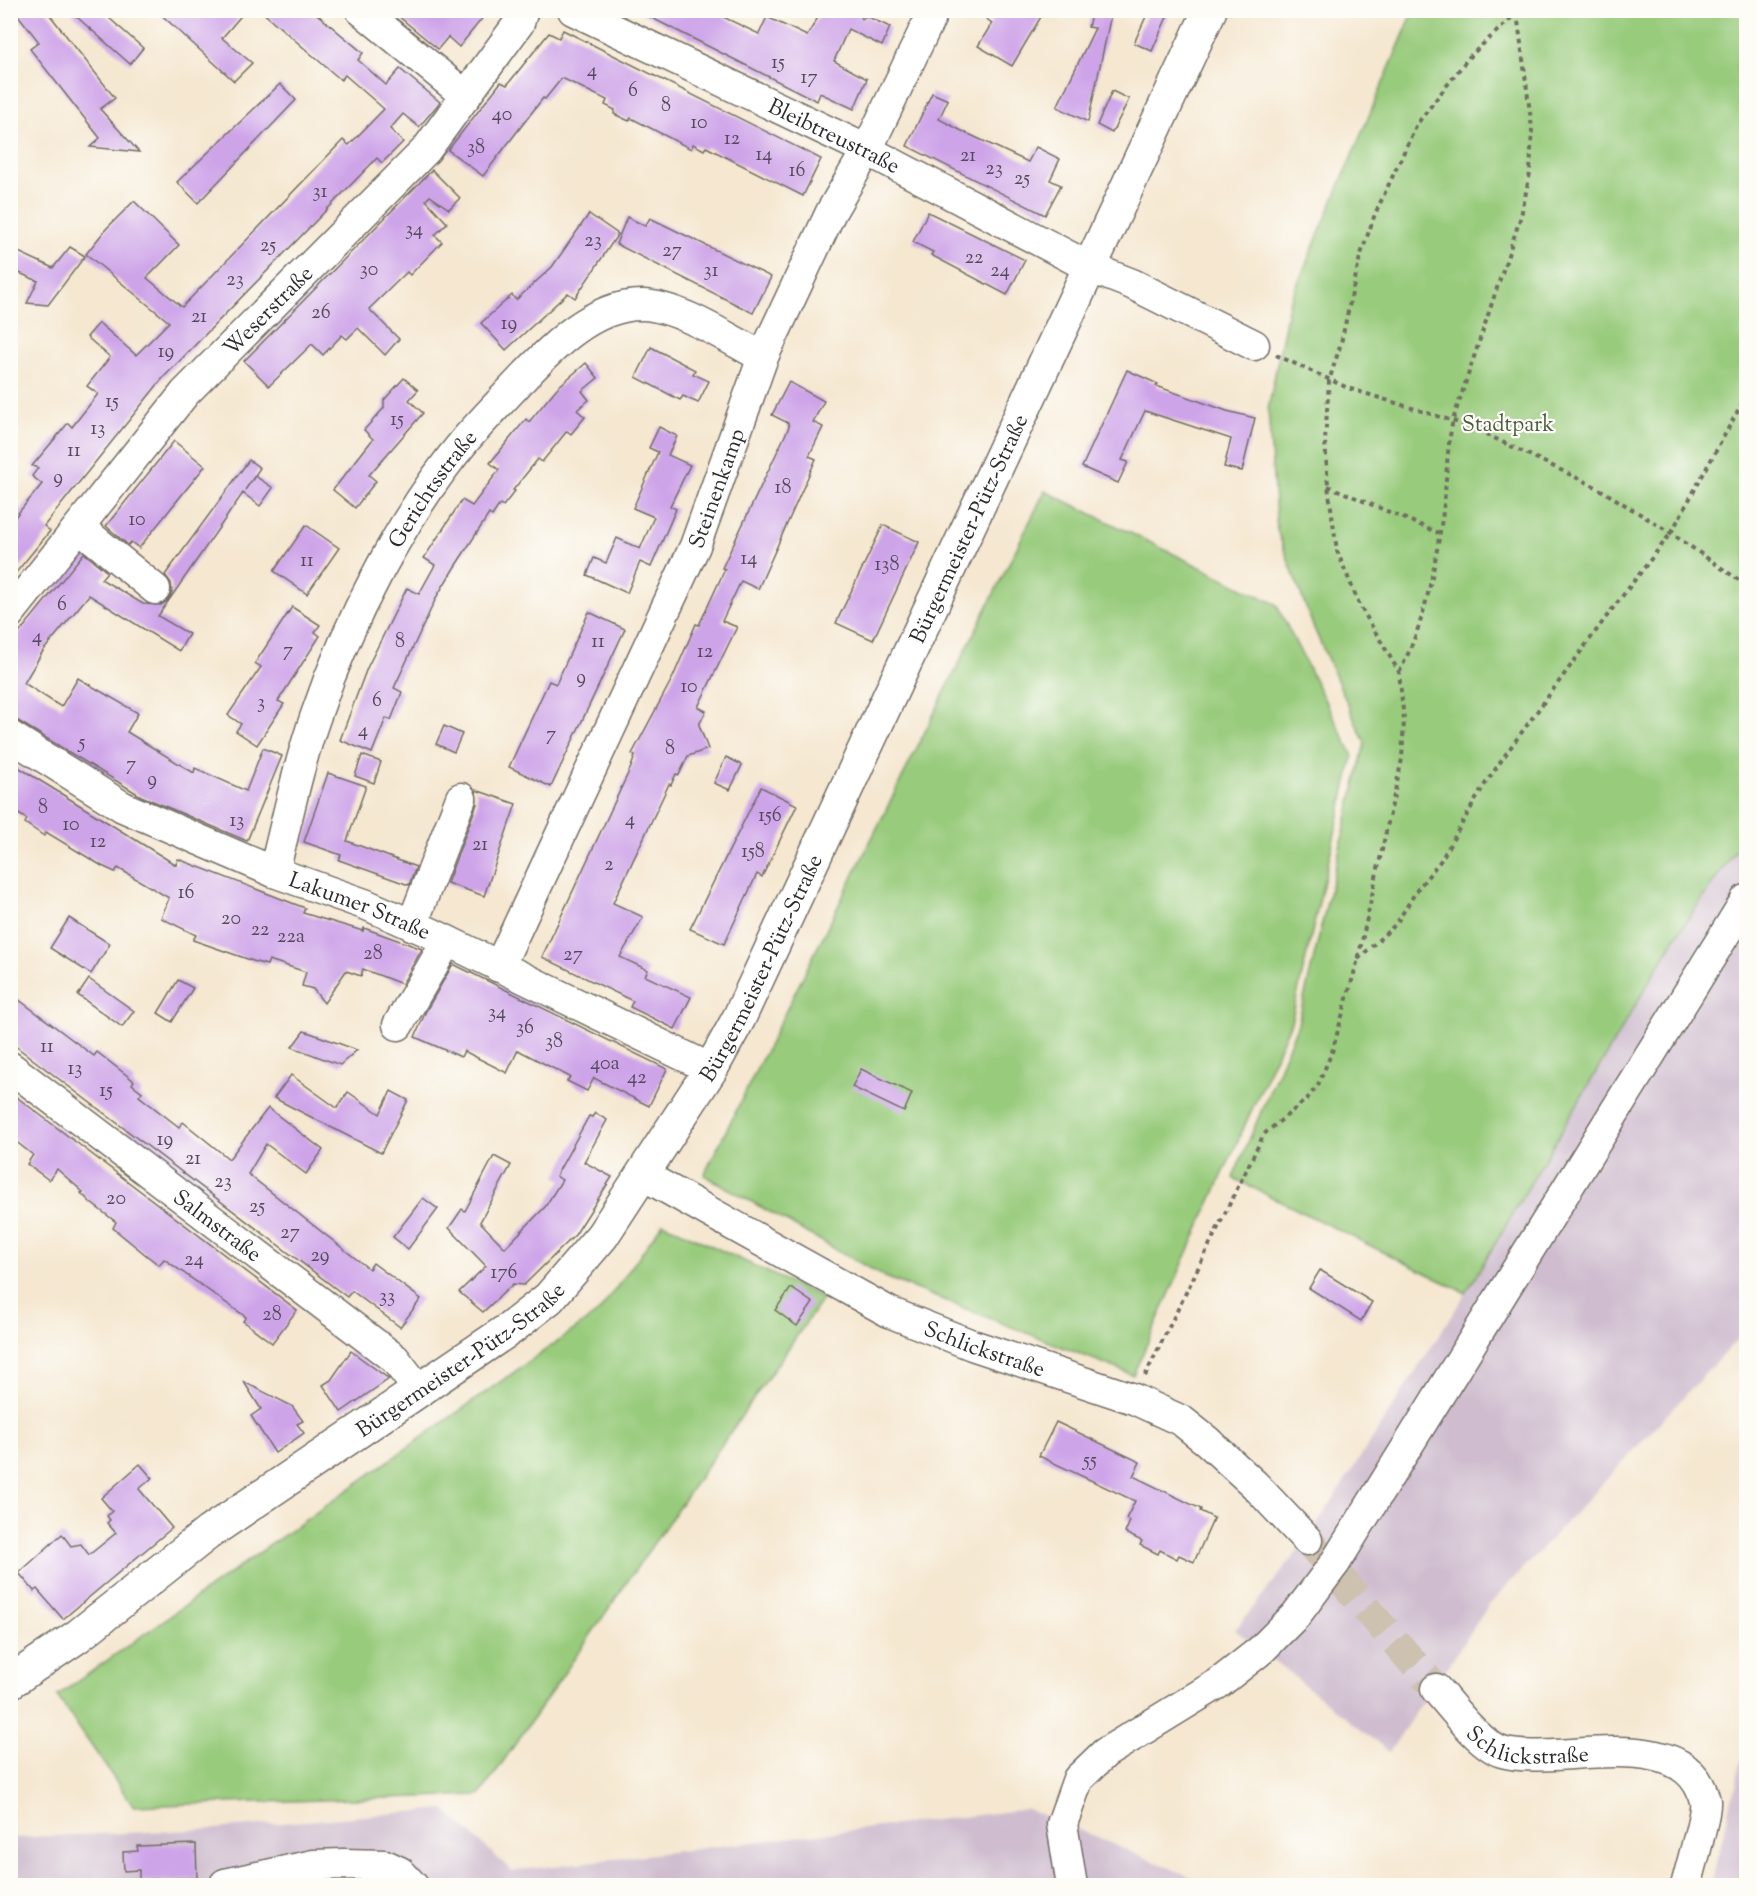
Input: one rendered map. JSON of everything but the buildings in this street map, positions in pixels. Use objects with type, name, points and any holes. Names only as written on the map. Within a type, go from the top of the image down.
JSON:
[{"type":"main road","name":"Bürgermeister-Pütz-Straße","points":[[10,1682],[78,1636],[208,1533],[511,1328],[549,1298],[589,1253],[643,1175],[711,1069],[739,1018],[1210,10]]},
{"type":"street","points":[[361,10],[466,96]]},
{"type":"street","name":"Weserstraße","points":[[10,613],[185,393],[426,150],[519,23],[523,10]]},
{"type":"street","name":"Bleibtreustraße","points":[[573,10],[867,150],[1091,268],[1132,284],[1254,345]]},
{"type":"street","name":"Steinenkamp","points":[[499,967],[695,546],[763,357],[831,212],[867,150],[934,10]]},
{"type":"street","name":"Gerichtsstraße","points":[[274,872],[315,717],[335,663],[387,556],[466,439],[541,359],[574,331],[598,315],[619,308],[643,305],[665,309],[684,317],[763,357]]},
{"type":"street","points":[[79,527],[155,589]]},
{"type":"street","name":"Lakumer Straße","points":[[10,736],[123,807],[274,872],[412,925],[711,1069]]},
{"type":"street","points":[[412,925],[461,798]]},
{"type":"street","points":[[1072,1886],[1062,1824],[1077,1779],[1105,1752],[1219,1683],[1261,1650],[1296,1615],[1335,1563],[1746,900]]},
{"type":"street","points":[[398,1025],[447,941]]},
{"type":"street","name":"Salmstraße","points":[[10,1067],[395,1359],[418,1389]]},
{"type":"street","name":"Schlickstraße","points":[[643,1175],[889,1311],[972,1345],[1134,1399],[1182,1421],[1255,1485],[1307,1540]]},
{"type":"street","name":"Schlickstraße","points":[[1436,1689],[1482,1739],[1500,1752],[1520,1754],[1640,1752],[1664,1759],[1685,1769],[1697,1784],[1705,1802],[1686,1886]]},
{"type":"street","points":[[225,1884],[296,1868],[343,1864],[385,1865],[400,1872],[413,1886]]},
{"type":"path","points":[[1134,1399],[1263,1134],[1307,1099],[1318,1085],[1332,1052],[1358,959],[1402,759],[1404,720],[1399,672],[1360,606],[1343,570],[1332,525],[1328,486],[1326,411],[1329,381],[1341,343],[1360,257],[1375,214],[1417,124],[1469,57],[1518,12]]},
{"type":"path","points":[[1399,672],[1417,633],[1439,533],[1453,420],[1521,216],[1530,173],[1532,128],[1518,12]]},
{"type":"path","points":[[1254,345],[1329,381],[1487,433],[1596,487],[1671,533],[1746,585]]},
{"type":"path","points":[[1358,959],[1396,924],[1417,890],[1441,860],[1483,787],[1508,751],[1671,533],[1746,396]]},
{"type":"path","points":[[1328,486],[1439,533]]},
{"type":"shaded area","points":[[1746,835],[1746,1330],[1489,1605],[1389,1752],[1235,1630],[1307,1540],[1466,1293],[1675,938]]},
{"type":"shaded area","points":[[1746,1723],[1746,1885],[1711,1885],[1743,1753]]},
{"type":"shaded area","points":[[444,1809],[512,1871],[1028,1809],[1211,1885],[11,1886],[10,1838],[215,1829]]},
{"type":"green space","name":"Stadtpark","points":[[1414,10],[1746,11],[1746,835],[1675,938],[1466,1293],[1233,1178],[1298,1024],[1365,743],[1313,626],[1277,530],[1268,410],[1289,304]]},
{"type":"green space","points":[[1045,491],[1276,604],[1353,756],[1291,1022],[1133,1375],[885,1277],[704,1175]]},
{"type":"green space","points":[[663,1223],[823,1298],[480,1795],[133,1806],[57,1696],[599,1312]]},
{"type":"tunnel","points":[[1307,1540],[1436,1689]]}]
